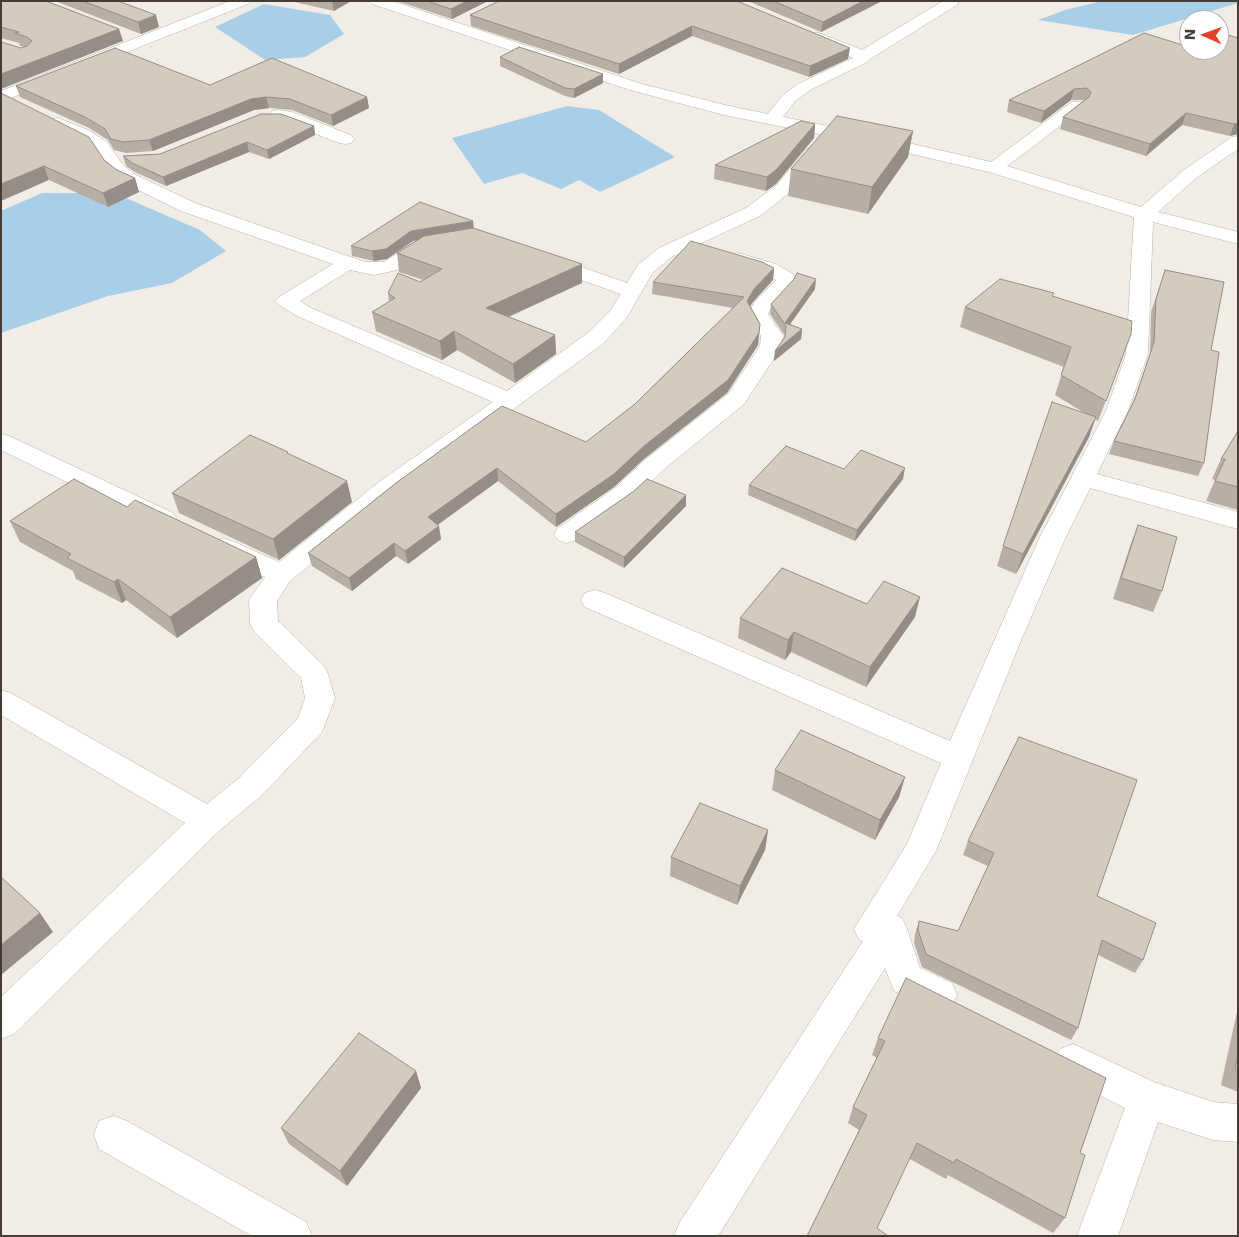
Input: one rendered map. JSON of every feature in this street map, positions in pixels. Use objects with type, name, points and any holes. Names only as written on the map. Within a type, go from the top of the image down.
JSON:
[{"type":"street","points":[[2,97],[243,1]]},
{"type":"street","points":[[376,1],[636,87],[772,120],[874,140],[994,168],[1144,214],[1238,238]]},
{"type":"street","points":[[772,120],[789,98],[804,87],[860,62],[862,57],[951,2]]},
{"type":"street","points":[[451,27],[469,18]]},
{"type":"street","points":[[803,31],[862,57]]},
{"type":"street","points":[[120,32],[143,42]]},
{"type":"street","points":[[2,97],[20,105]]},
{"type":"street","points":[[994,168],[1078,105]]},
{"type":"street","points":[[38,113],[82,134],[100,146],[115,168],[128,178],[188,207],[348,263],[374,269],[386,268],[420,247],[450,243]]},
{"type":"street","points":[[260,116],[276,114],[286,116],[345,139]]},
{"type":"street","points":[[1,1022],[208,822],[250,788],[311,724],[320,698],[314,674],[264,624],[263,600],[281,574],[388,488],[596,338],[620,313],[646,269],[666,252],[753,212],[783,189],[830,132]]},
{"type":"street","points":[[890,929],[871,929],[920,851],[1008,638],[1052,539],[1118,411],[1137,354],[1144,214],[1190,174],[1238,141]]},
{"type":"street","points":[[108,156],[133,160]]},
{"type":"street","points":[[567,534],[624,494],[654,465],[736,399],[771,346],[772,336],[767,326],[760,320],[758,314],[761,307],[785,284],[786,278],[769,268],[686,243]]},
{"type":"street","points":[[528,255],[632,291]]},
{"type":"street","points":[[348,263],[286,300],[304,312],[510,401]]},
{"type":"street","points":[[1,441],[281,574]]},
{"type":"street","points":[[1084,478],[1238,521]]},
{"type":"street","points":[[595,600],[959,758]]},
{"type":"street","points":[[1,701],[208,822]]},
{"type":"street","points":[[890,929],[906,978],[960,1005]]},
{"type":"street","points":[[694,1236],[890,929]]},
{"type":"street","points":[[1049,1050],[1147,1099],[1213,1121],[1238,1123]]},
{"type":"street","points":[[1097,1236],[1147,1099]]},
{"type":"street","points":[[113,1135],[292,1236]]},
{"type":"water","points":[[1102,1],[1238,1],[1238,3],[1215,10],[1179,10],[1179,21],[1133,35],[1038,20],[1065,10]]},
{"type":"water","points":[[264,4],[330,15],[344,34],[305,57],[265,60],[215,27]]},
{"type":"water","points":[[567,106],[599,110],[675,157],[600,192],[579,180],[561,189],[522,173],[484,184],[452,138]]},
{"type":"water","points":[[42,193],[114,193],[200,230],[226,251],[172,283],[108,296],[1,333],[1,211]]},
{"type":"building","points":[[1,1],[46,1],[119,29],[1,74],[1,42],[21,48],[27,46],[32,41],[15,33],[19,32],[1,27]]},
{"type":"building","points":[[83,1],[118,1],[156,15],[138,22]]},
{"type":"building","points":[[427,1],[467,1],[451,9]]},
{"type":"building","points":[[499,1],[737,1],[850,48],[810,66],[692,26],[619,64],[470,15]]},
{"type":"building","points":[[773,1],[863,1],[823,22]]},
{"type":"building","points":[[1144,33],[1179,44],[1179,60],[1229,60],[1229,35],[1238,38],[1238,123],[1234,124],[1186,113],[1150,144],[1063,117],[1089,97],[1091,92],[1087,88],[1074,89],[1044,111],[1009,100]]},
{"type":"building","points":[[519,47],[603,74],[574,89],[565,88],[500,57]]},
{"type":"building","points":[[115,48],[210,85],[272,58],[367,97],[331,115],[290,99],[266,97],[251,99],[149,140],[123,142],[111,139],[105,129],[85,117],[16,86]]},
{"type":"building","points":[[1,93],[89,137],[104,160],[117,170],[135,178],[103,193],[44,166],[1,184]]},
{"type":"building","points":[[261,114],[281,114],[314,126],[267,150],[247,142],[163,177],[132,163],[123,156],[160,154]]},
{"type":"building","points":[[837,116],[913,131],[872,187],[791,169]]},
{"type":"building","points":[[801,121],[815,124],[777,169],[767,177],[715,165]]},
{"type":"building","points":[[420,202],[473,221],[411,231],[386,249],[372,251],[351,246]]},
{"type":"building","points":[[473,228],[582,264],[486,308],[555,335],[513,364],[454,331],[440,341],[372,312],[395,298],[388,293],[398,273],[420,282],[442,269],[397,253],[424,236]]},
{"type":"building","points":[[691,241],[762,262],[774,268],[754,289],[747,301],[760,324],[759,333],[728,380],[644,446],[614,474],[556,514],[497,468],[428,517],[439,526],[405,551],[394,543],[349,578],[308,553],[396,483],[502,406],[586,442],[635,404],[744,297],[653,282]]},
{"type":"building","points":[[1165,270],[1224,282],[1211,350],[1219,352],[1204,463],[1114,441],[1135,399],[1154,342],[1156,299]]},
{"type":"building","points":[[797,273],[816,279],[785,323],[802,329],[775,351],[785,337],[786,326],[771,304],[794,279]]},
{"type":"building","points":[[1000,279],[1054,293],[1052,296],[1132,321],[1131,334],[1106,401],[1061,375],[1071,347],[965,307]]},
{"type":"building","points":[[1052,402],[1096,417],[1023,554],[1003,546]]},
{"type":"building","points":[[1238,431],[1238,487],[1215,481],[1225,459],[1221,459]]},
{"type":"building","points":[[250,435],[347,481],[273,539],[172,493]]},
{"type":"building","points":[[786,446],[844,469],[861,450],[905,468],[857,530],[749,485]]},
{"type":"building","points":[[74,479],[127,507],[135,500],[256,557],[170,617],[118,579],[114,582],[67,558],[71,554],[10,521]]},
{"type":"building","points":[[647,479],[686,495],[624,557],[575,532],[634,491]]},
{"type":"building","points":[[1138,525],[1177,537],[1162,591],[1121,578]]},
{"type":"building","points":[[782,568],[867,604],[884,581],[920,597],[870,667],[794,632],[788,640],[740,618]]},
{"type":"building","points":[[801,730],[905,777],[880,820],[775,770]]},
{"type":"building","points":[[1019,737],[1137,780],[1097,896],[1156,923],[1143,960],[1102,940],[1078,1028],[926,954],[918,930],[919,921],[958,931],[994,853],[968,841]]},
{"type":"building","points":[[700,803],[768,830],[740,886],[671,857]]},
{"type":"building","points":[[1,877],[40,913],[1,945]]},
{"type":"building","points":[[906,978],[1106,1078],[1080,1153],[1085,1155],[1065,1218],[956,1159],[954,1163],[917,1143],[877,1228],[888,1236],[807,1236],[867,1115],[853,1107],[885,1041],[878,1038]]},
{"type":"building","points":[[359,1033],[416,1071],[340,1171],[281,1128]]},
{"type":"building","points":[[1238,1057],[1238,1069],[1235,1068]]}]
